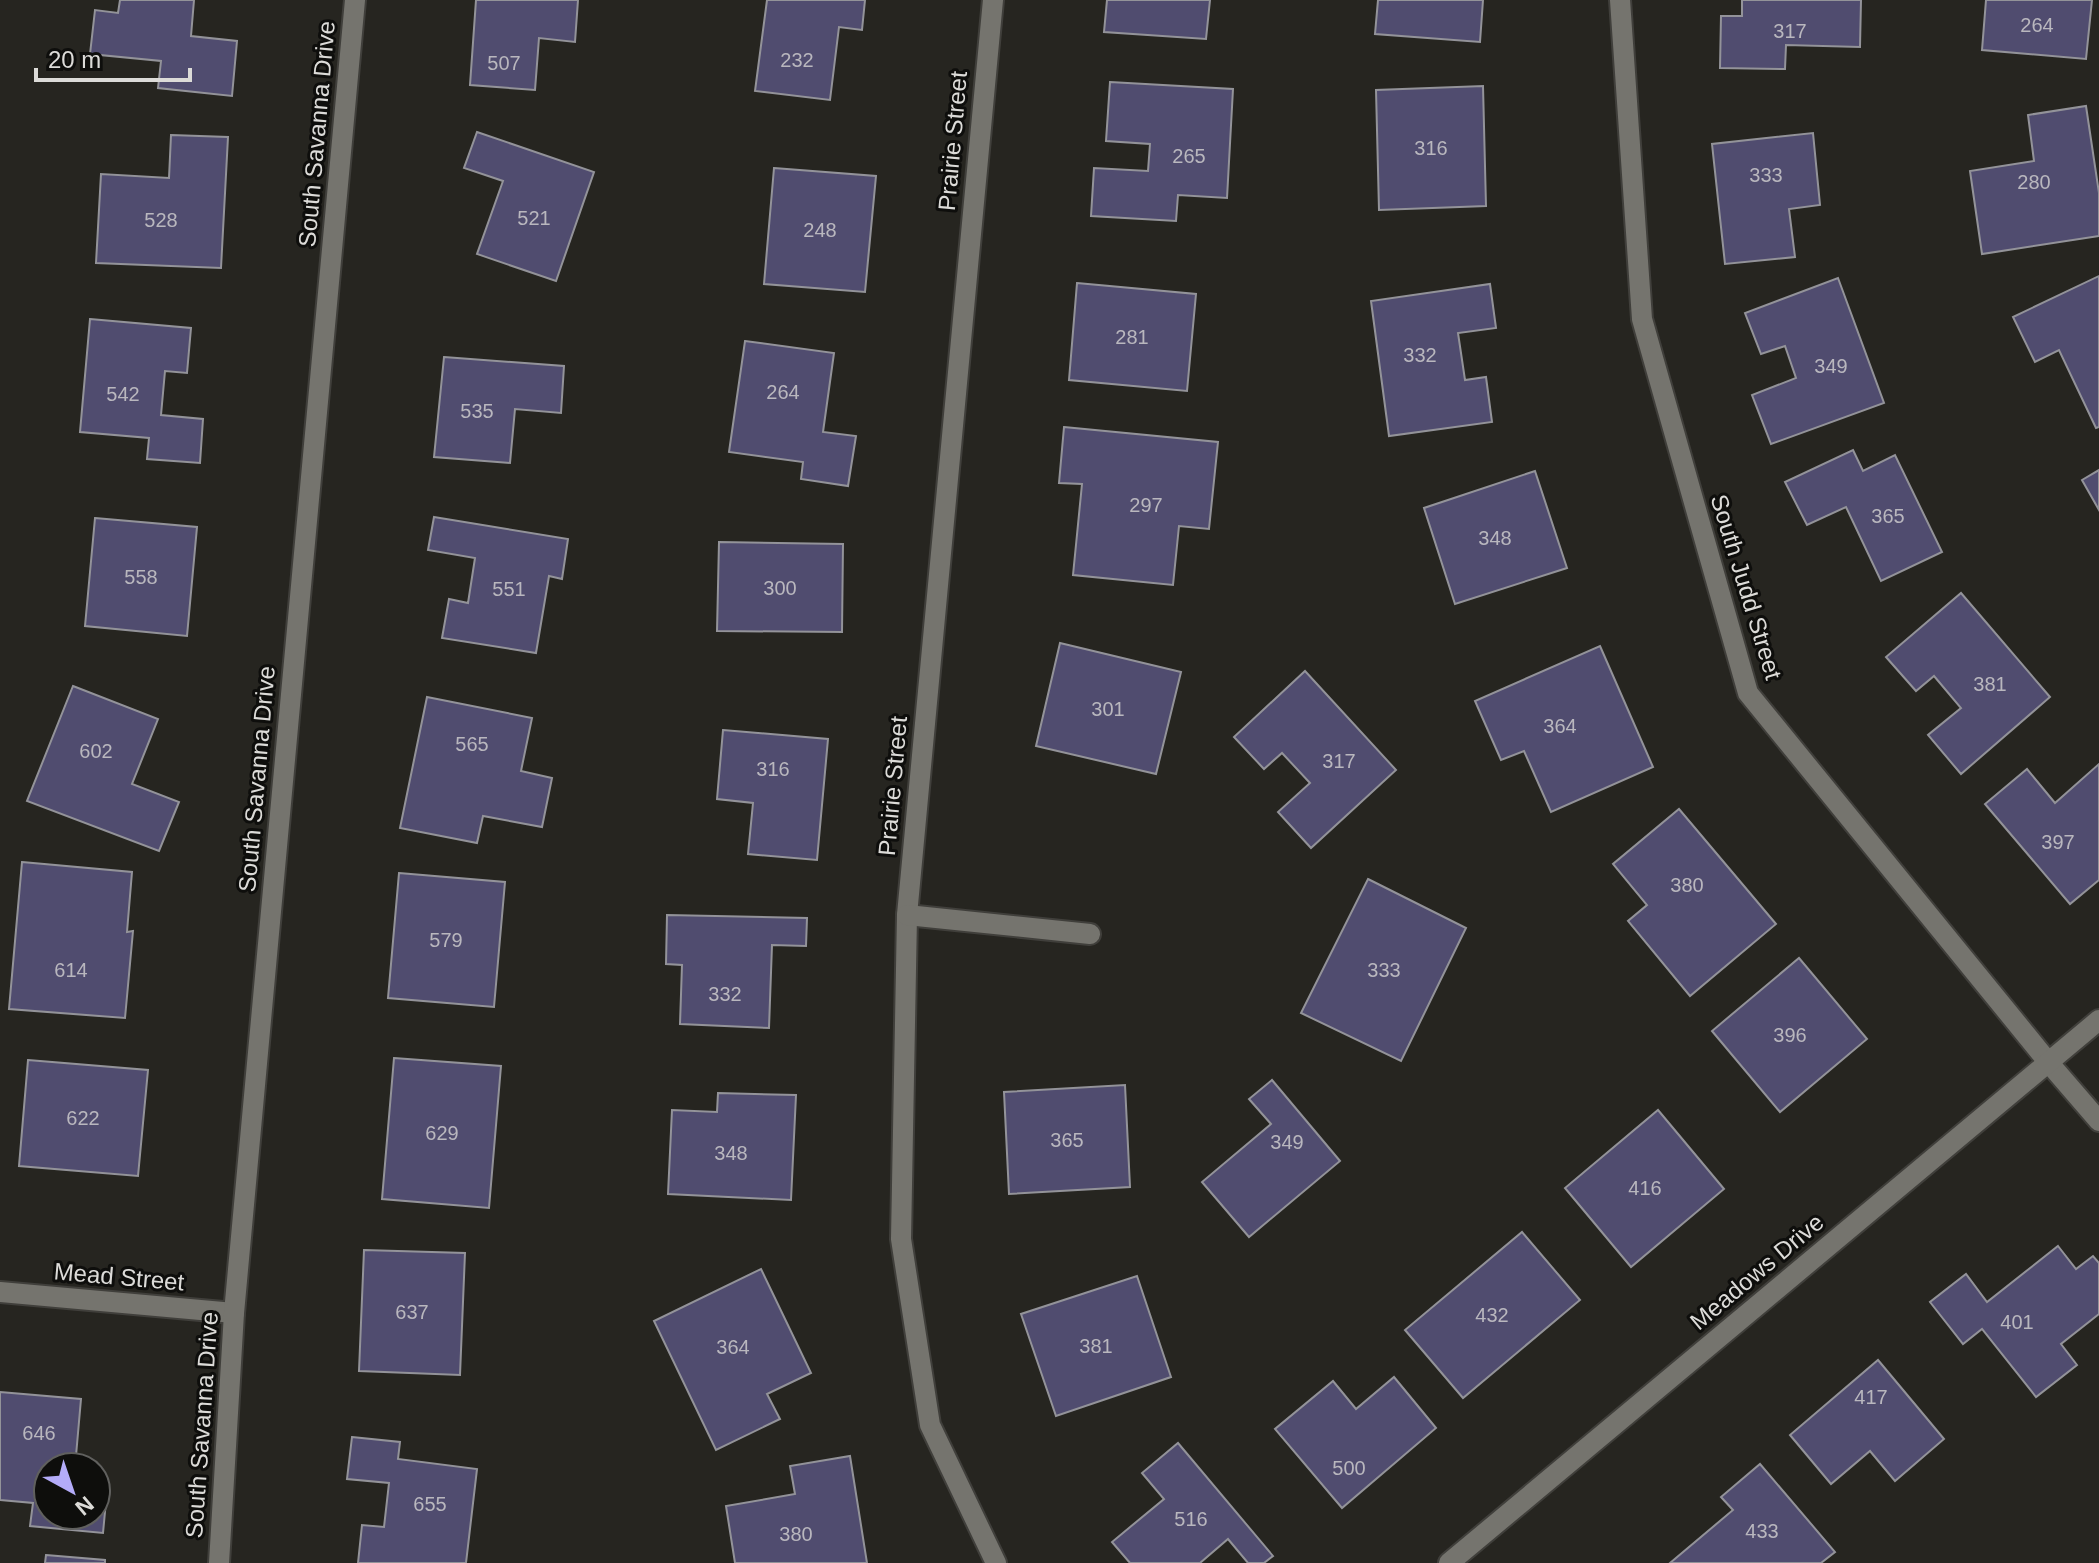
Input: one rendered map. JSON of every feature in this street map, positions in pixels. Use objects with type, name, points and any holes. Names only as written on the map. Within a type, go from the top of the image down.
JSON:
[{"type":"street","name":"South Savanna Drive","points":[[219,1563],[234,1313],[355,0]]},
{"type":"street","name":"Prairie Street","points":[[993,0],[907,915],[901,1239],[930,1425],[996,1563]]},
{"type":"street","name":"South Judd Street","points":[[1620,0],[1642,319],[1748,693],[2099,1121]]},
{"type":"street","points":[[907,915],[1090,934]]},
{"type":"street","name":"Meadows Drive","points":[[1449,1563],[2099,1020]]},
{"type":"street","name":"Mead Street","points":[[0,1292],[234,1313]]},
{"type":"building","points":[[120,0],[194,0],[191,36],[237,41],[232,96],[158,88],[161,61],[90,54],[95,10],[118,13]]},
{"type":"building","points":[[476,0],[578,0],[575,42],[539,38],[535,90],[470,85]]},
{"type":"building","points":[[767,0],[865,0],[862,30],[839,27],[830,100],[755,91]]},
{"type":"building","points":[[1107,0],[1210,0],[1206,39],[1104,32]]},
{"type":"building","points":[[1378,0],[1483,0],[1480,42],[1375,34]]},
{"type":"building","points":[[1742,0],[1861,0],[1860,47],[1786,45],[1785,69],[1720,68],[1721,16],[1742,16]]},
{"type":"building","points":[[1986,0],[2092,0],[2086,59],[1982,50]]},
{"type":"building","points":[[1110,82],[1233,89],[1227,198],[1178,195],[1176,221],[1091,216],[1094,168],[1148,171],[1150,144],[1106,141]]},
{"type":"building","points":[[1483,86],[1486,206],[1379,210],[1376,90]]},
{"type":"building","points":[[2086,106],[2099,193],[2099,236],[1982,254],[1970,171],[2034,161],[2028,115]]},
{"type":"building","points":[[477,132],[594,172],[556,281],[477,254],[503,181],[464,168]]},
{"type":"building","points":[[1813,133],[1820,205],[1789,209],[1795,257],[1725,264],[1712,144]]},
{"type":"building","points":[[171,135],[228,137],[221,268],[96,263],[101,174],[169,178]]},
{"type":"building","points":[[774,168],[876,176],[865,292],[764,284]]},
{"type":"building","points":[[2099,276],[2099,427],[2096,428],[2059,350],[2035,362],[2013,317]]},
{"type":"building","points":[[1838,278],[1884,403],[1771,444],[1752,395],[1796,378],[1785,346],[1761,354],[1745,313]]},
{"type":"building","points":[[1077,283],[1196,294],[1187,391],[1069,380]]},
{"type":"building","points":[[1490,284],[1496,328],[1458,333],[1465,380],[1486,377],[1492,422],[1389,436],[1371,301]]},
{"type":"building","points":[[90,319],[191,328],[187,373],[165,371],[161,415],[203,419],[200,463],[147,459],[149,438],[80,432]]},
{"type":"building","points":[[745,341],[834,353],[823,432],[856,436],[848,486],[801,479],[803,462],[729,452]]},
{"type":"building","points":[[444,357],[564,366],[561,413],[515,409],[510,463],[434,457]]},
{"type":"building","points":[[1064,427],[1218,442],[1209,529],[1179,526],[1173,585],[1073,575],[1082,484],[1059,483]]},
{"type":"building","points":[[1853,450],[1863,471],[1895,455],[1942,552],[1881,581],[1846,507],[1807,525],[1785,482]]},
{"type":"building","points":[[2099,470],[2099,510],[2082,480]]},
{"type":"building","points":[[1535,471],[1567,568],[1455,604],[1424,508]]},
{"type":"building","points":[[434,517],[568,539],[562,579],[549,576],[536,653],[442,638],[449,599],[468,603],[475,558],[428,550]]},
{"type":"building","points":[[95,518],[197,527],[187,636],[85,626]]},
{"type":"building","points":[[719,542],[843,544],[842,632],[717,631]]},
{"type":"building","points":[[1961,593],[2050,697],[1961,774],[1928,735],[1961,708],[1934,676],[1916,691],[1886,657]]},
{"type":"building","points":[[1060,643],[1181,672],[1156,774],[1036,746]]},
{"type":"building","points":[[1600,646],[1653,767],[1551,812],[1524,751],[1501,760],[1475,701]]},
{"type":"building","points":[[1305,671],[1396,770],[1311,848],[1278,812],[1310,783],[1282,753],[1264,769],[1234,737]]},
{"type":"building","points":[[73,686],[158,719],[132,784],[179,802],[159,851],[27,801]]},
{"type":"building","points":[[427,697],[532,718],[521,771],[552,778],[542,827],[483,816],[477,843],[400,828]]},
{"type":"building","points":[[723,730],[828,739],[817,860],[748,854],[753,803],[717,799]]},
{"type":"building","points":[[2099,764],[2099,880],[2070,904],[1985,804],[2027,769],[2055,803]]},
{"type":"building","points":[[1679,809],[1776,924],[1690,996],[1628,921],[1647,905],[1613,864]]},
{"type":"building","points":[[22,862],[132,872],[127,932],[133,931],[125,1018],[9,1009]]},
{"type":"building","points":[[399,873],[505,882],[494,1007],[388,998]]},
{"type":"building","points":[[1368,879],[1466,928],[1401,1061],[1301,1013]]},
{"type":"building","points":[[667,915],[807,918],[806,946],[772,945],[769,1028],[680,1024],[682,965],[666,964]]},
{"type":"building","points":[[1799,958],[1867,1039],[1780,1112],[1712,1031]]},
{"type":"building","points":[[394,1058],[501,1066],[489,1208],[382,1199]]},
{"type":"building","points":[[28,1060],[148,1070],[138,1176],[19,1166]]},
{"type":"building","points":[[1272,1080],[1340,1161],[1249,1237],[1202,1182],[1271,1124],[1249,1099]]},
{"type":"building","points":[[1125,1085],[1130,1187],[1009,1194],[1004,1092]]},
{"type":"building","points":[[718,1093],[796,1095],[791,1200],[668,1194],[672,1110],[717,1112]]},
{"type":"building","points":[[1658,1110],[1724,1189],[1631,1267],[1565,1188]]},
{"type":"building","points":[[1522,1232],[1580,1300],[1463,1398],[1405,1330]]},
{"type":"building","points":[[2058,1246],[2076,1269],[2093,1256],[2099,1263],[2099,1314],[2061,1344],[2077,1365],[2036,1397],[1982,1329],[1963,1344],[1930,1302],[1966,1274],[1987,1302]]},
{"type":"building","points":[[364,1250],[465,1253],[460,1375],[359,1371]]},
{"type":"building","points":[[761,1269],[811,1373],[767,1394],[780,1419],[716,1450],[654,1321]]},
{"type":"building","points":[[1137,1276],[1171,1377],[1056,1416],[1021,1314]]},
{"type":"building","points":[[1878,1360],[1944,1439],[1895,1481],[1870,1451],[1831,1484],[1790,1435]]},
{"type":"building","points":[[1394,1377],[1436,1428],[1342,1508],[1275,1429],[1333,1381],[1356,1409]]},
{"type":"building","points":[[0,1392],[81,1399],[76,1451],[32,1451],[32,1503],[0,1500]]},
{"type":"building","points":[[352,1437],[400,1442],[398,1459],[477,1469],[466,1563],[358,1563],[362,1525],[384,1527],[389,1483],[347,1479]]},
{"type":"building","points":[[1178,1443],[1273,1556],[1264,1563],[1248,1563],[1228,1539],[1200,1563],[1130,1563],[1112,1542],[1164,1499],[1142,1473]]},
{"type":"building","points":[[850,1456],[867,1563],[735,1563],[726,1506],[795,1494],[790,1466]]},
{"type":"building","points":[[1760,1464],[1835,1552],[1821,1563],[1670,1563],[1733,1510],[1721,1497]]},
{"type":"building","points":[[46,1555],[105,1560],[105,1563],[45,1563]]}]
